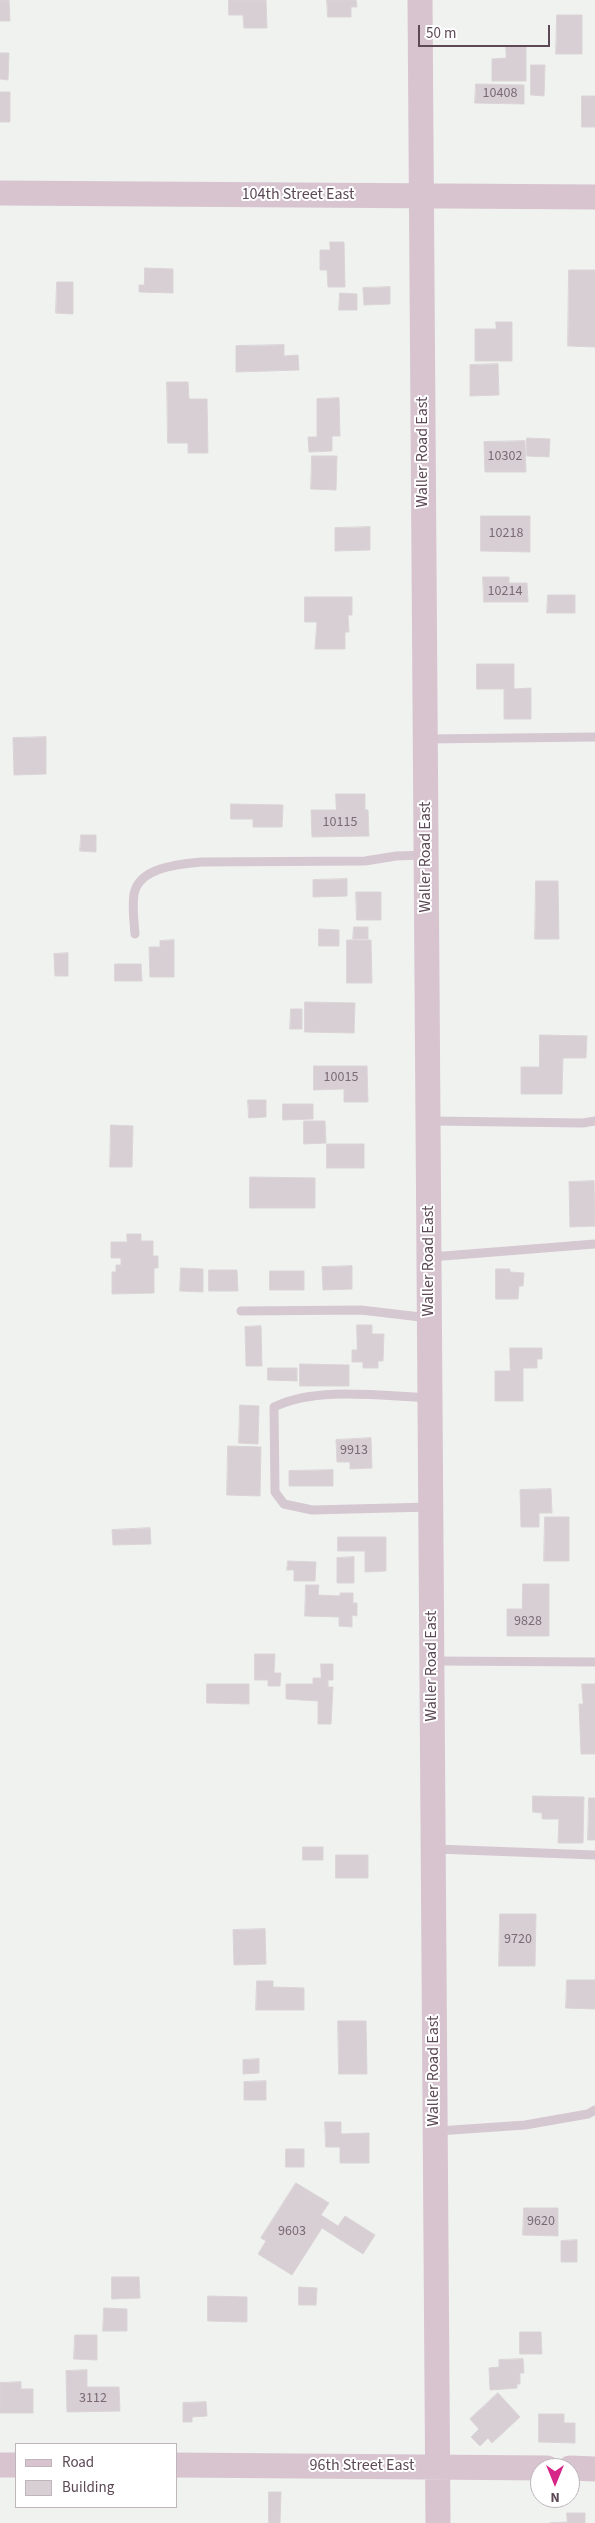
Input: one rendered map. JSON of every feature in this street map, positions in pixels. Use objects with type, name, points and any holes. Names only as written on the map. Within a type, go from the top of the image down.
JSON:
[{"type":"street","name":"Waller Road East","points":[[420,0],[438,2523]]},
{"type":"street","name":"104th Street East","points":[[0,193],[595,197]]},
{"type":"street","points":[[0,2465],[15,2465]]},
{"type":"street","name":"96th Street East","points":[[178,2465],[530,2468]]},
{"type":"street","points":[[580,2468],[595,2469]]},
{"type":"lane","points":[[425,739],[595,737]]},
{"type":"lane","points":[[135,934],[134,894],[138,884],[151,874],[174,864],[201,862],[365,861],[396,856],[426,855]]},
{"type":"lane","points":[[428,1121],[584,1123],[595,1121]]},
{"type":"lane","points":[[429,1258],[595,1244]]},
{"type":"lane","points":[[241,1311],[361,1310],[429,1318]]},
{"type":"lane","points":[[430,1398],[314,1394],[288,1400],[274,1407],[274,1417],[275,1492],[284,1504],[312,1510],[431,1507]]},
{"type":"lane","points":[[432,1660],[595,1662]]},
{"type":"lane","points":[[433,1849],[595,1855]]},
{"type":"lane","points":[[435,2131],[525,2125],[588,2114],[595,2110]]},
{"type":"building","points":[[0,0],[9,0],[10,21],[0,21]]},
{"type":"building","points":[[229,0],[266,0],[267,28],[244,28],[243,15],[229,15]]},
{"type":"building","points":[[327,0],[356,0],[357,7],[351,7],[351,17],[328,17]]},
{"type":"building","points":[[557,15],[582,15],[582,54],[556,54]]},
{"type":"building","points":[[506,47],[526,47],[526,81],[492,81],[492,59],[506,58]]},
{"type":"building","points":[[0,53],[9,53],[8,80],[0,79]]},
{"type":"building","points":[[531,65],[545,65],[544,96],[531,95]]},
{"type":"building","points":[[476,84],[524,85],[524,104],[475,103]]},
{"type":"building","points":[[0,92],[10,92],[10,122],[0,122]]},
{"type":"building","points":[[582,96],[595,96],[595,127],[582,127]]},
{"type":"building","points":[[330,242],[344,242],[345,287],[328,287],[327,270],[320,270],[320,250],[330,250]]},
{"type":"building","points":[[145,268],[173,269],[173,293],[139,292],[139,285],[144,285]]},
{"type":"building","points":[[569,270],[595,270],[595,347],[568,346]]},
{"type":"building","points":[[57,282],[73,282],[73,314],[56,313]]},
{"type":"building","points":[[390,287],[390,304],[364,305],[363,288]]},
{"type":"building","points":[[340,293],[357,294],[357,310],[339,310]]},
{"type":"building","points":[[496,322],[512,322],[512,361],[475,361],[475,329],[496,329]]},
{"type":"building","points":[[284,345],[284,356],[298,355],[299,370],[236,372],[236,346]]},
{"type":"building","points":[[498,364],[499,395],[470,396],[470,365]]},
{"type":"building","points":[[167,382],[188,382],[189,399],[207,399],[208,453],[188,453],[188,443],[168,443]]},
{"type":"building","points":[[339,398],[340,436],[332,436],[332,451],[309,452],[308,437],[317,437],[317,399]]},
{"type":"building","points":[[527,438],[550,439],[549,457],[527,456]]},
{"type":"building","points":[[525,441],[526,472],[485,472],[484,442]]},
{"type":"building","points":[[312,456],[337,456],[336,490],[311,489]]},
{"type":"building","points":[[481,516],[530,516],[530,552],[481,551]]},
{"type":"building","points":[[370,527],[370,550],[335,551],[335,528]]},
{"type":"building","points":[[483,577],[509,577],[509,583],[527,583],[528,602],[484,602]]},
{"type":"building","points":[[548,595],[575,595],[575,613],[547,613]]},
{"type":"building","points":[[305,597],[352,597],[352,615],[348,615],[349,632],[345,632],[345,649],[315,649],[317,622],[305,622]]},
{"type":"building","points":[[477,664],[514,664],[514,689],[531,688],[531,719],[504,719],[504,689],[477,689]]},
{"type":"building","points":[[46,737],[46,774],[14,775],[13,738]]},
{"type":"building","points":[[336,794],[365,794],[365,810],[368,810],[369,836],[312,837],[311,810],[336,810]]},
{"type":"building","points":[[231,804],[283,805],[282,827],[253,827],[253,819],[231,819]]},
{"type":"building","points":[[81,835],[96,835],[96,852],[80,851]]},
{"type":"building","points":[[347,879],[347,896],[313,897],[313,880]]},
{"type":"building","points":[[536,881],[558,881],[559,939],[535,939]]},
{"type":"building","points":[[356,892],[381,892],[381,920],[357,920]]},
{"type":"building","points":[[354,927],[368,927],[368,939],[353,939]]},
{"type":"building","points":[[319,929],[339,930],[339,946],[319,946]]},
{"type":"building","points":[[174,940],[174,977],[150,977],[149,947],[160,947],[160,941]]},
{"type":"building","points":[[347,940],[371,940],[372,983],[347,983]]},
{"type":"building","points":[[68,953],[68,976],[55,976],[54,954]]},
{"type":"building","points":[[115,964],[141,964],[142,981],[115,981]]},
{"type":"building","points":[[305,1002],[355,1003],[354,1033],[305,1032]]},
{"type":"building","points":[[291,1009],[302,1009],[302,1029],[290,1029]]},
{"type":"building","points":[[540,1035],[587,1036],[586,1058],[563,1058],[562,1094],[521,1094],[521,1067],[539,1067]]},
{"type":"building","points":[[314,1066],[367,1066],[368,1102],[344,1102],[344,1089],[314,1090]]},
{"type":"building","points":[[248,1100],[266,1100],[266,1117],[249,1118]]},
{"type":"building","points":[[283,1104],[313,1104],[313,1119],[283,1120]]},
{"type":"building","points":[[304,1121],[325,1121],[326,1143],[304,1144]]},
{"type":"building","points":[[111,1125],[133,1126],[132,1167],[110,1167]]},
{"type":"building","points":[[327,1144],[364,1144],[364,1168],[327,1168]]},
{"type":"building","points":[[250,1177],[315,1178],[315,1208],[250,1208]]},
{"type":"building","points":[[594,1181],[595,1226],[570,1227],[569,1182]]},
{"type":"building","points":[[127,1234],[141,1234],[141,1241],[153,1241],[153,1256],[158,1256],[158,1268],[154,1268],[154,1293],[112,1294],[112,1272],[116,1272],[116,1265],[121,1265],[121,1258],[111,1258],[111,1242],[127,1242]]},
{"type":"building","points":[[352,1266],[352,1289],[323,1290],[322,1267]]},
{"type":"building","points":[[181,1268],[203,1269],[203,1292],[180,1291]]},
{"type":"building","points":[[496,1269],[510,1269],[510,1272],[524,1273],[523,1286],[519,1286],[518,1299],[496,1299]]},
{"type":"building","points":[[209,1270],[237,1270],[238,1291],[209,1291]]},
{"type":"building","points":[[270,1271],[304,1271],[304,1290],[270,1290]]},
{"type":"building","points":[[357,1325],[372,1325],[372,1334],[384,1334],[383,1361],[378,1361],[378,1368],[363,1368],[363,1362],[352,1362],[352,1350],[357,1350]]},
{"type":"building","points":[[261,1326],[262,1366],[246,1366],[245,1327]]},
{"type":"building","points":[[510,1348],[542,1348],[542,1359],[537,1359],[537,1368],[523,1368],[523,1401],[495,1401],[495,1371],[510,1371]]},
{"type":"building","points":[[300,1364],[349,1365],[349,1386],[300,1386]]},
{"type":"building","points":[[268,1368],[297,1368],[297,1381],[268,1380]]},
{"type":"building","points":[[240,1405],[259,1406],[258,1444],[239,1443]]},
{"type":"building","points":[[371,1438],[372,1468],[350,1469],[350,1462],[337,1462],[336,1440]]},
{"type":"building","points":[[228,1446],[261,1447],[260,1496],[227,1495]]},
{"type":"building","points":[[333,1470],[333,1486],[289,1486],[289,1471]]},
{"type":"building","points":[[551,1489],[552,1513],[539,1513],[539,1527],[521,1527],[520,1490]]},
{"type":"building","points":[[545,1517],[569,1517],[569,1561],[544,1561]]},
{"type":"building","points":[[150,1528],[151,1544],[113,1545],[112,1530]]},
{"type":"building","points":[[338,1537],[386,1537],[386,1571],[365,1572],[365,1551],[338,1551]]},
{"type":"building","points":[[354,1557],[354,1583],[337,1583],[337,1558]]},
{"type":"building","points":[[288,1561],[316,1562],[315,1581],[294,1581],[294,1570],[287,1570]]},
{"type":"building","points":[[523,1584],[549,1584],[549,1636],[507,1636],[507,1609],[522,1609]]},
{"type":"building","points":[[306,1585],[319,1585],[318,1595],[340,1596],[340,1593],[353,1593],[353,1603],[357,1603],[357,1616],[352,1615],[352,1627],[339,1626],[339,1617],[305,1616]]},
{"type":"building","points":[[255,1654],[275,1654],[274,1673],[281,1673],[280,1686],[268,1686],[268,1680],[255,1680]]},
{"type":"building","points":[[321,1664],[333,1664],[333,1680],[328,1680],[328,1687],[333,1687],[331,1724],[318,1724],[318,1701],[286,1699],[286,1684],[313,1684],[313,1678],[321,1678]]},
{"type":"building","points":[[207,1684],[249,1684],[249,1704],[207,1703]]},
{"type":"building","points":[[582,1684],[595,1684],[595,1754],[581,1754],[579,1704],[583,1704]]},
{"type":"building","points":[[533,1796],[584,1797],[583,1843],[558,1843],[559,1819],[542,1819],[542,1813],[533,1812]]},
{"type":"building","points":[[589,1798],[595,1798],[595,1840],[588,1840]]},
{"type":"building","points":[[303,1847],[323,1847],[323,1860],[303,1860]]},
{"type":"building","points":[[336,1855],[368,1855],[368,1878],[336,1878]]},
{"type":"building","points":[[500,1914],[536,1914],[535,1966],[499,1966]]},
{"type":"building","points":[[265,1929],[266,1964],[234,1965],[233,1930]]},
{"type":"building","points":[[567,1980],[595,1980],[595,2009],[566,2008]]},
{"type":"building","points":[[257,1981],[273,1981],[273,1987],[304,1988],[304,2010],[256,2010]]},
{"type":"building","points":[[338,2021],[366,2021],[367,2074],[339,2074]]},
{"type":"building","points":[[259,2059],[259,2073],[243,2074],[243,2060]]},
{"type":"building","points":[[266,2081],[266,2100],[244,2100],[244,2082]]},
{"type":"building","points":[[325,2122],[341,2122],[341,2134],[369,2133],[369,2163],[340,2163],[340,2147],[326,2147]]},
{"type":"building","points":[[286,2149],[304,2149],[304,2167],[286,2167]]},
{"type":"building","points":[[296,2183],[329,2203],[321,2215],[338,2226],[345,2216],[375,2235],[363,2254],[322,2228],[292,2275],[258,2254],[266,2241],[261,2238]]},
{"type":"building","points":[[524,2208],[558,2208],[558,2236],[523,2235]]},
{"type":"building","points":[[577,2240],[577,2262],[561,2262],[561,2241]]},
{"type":"building","points":[[112,2277],[139,2277],[140,2298],[112,2299]]},
{"type":"building","points":[[299,2287],[317,2288],[316,2305],[299,2305]]},
{"type":"building","points":[[208,2296],[247,2297],[247,2322],[208,2321]]},
{"type":"building","points":[[104,2308],[127,2309],[127,2331],[103,2331]]},
{"type":"building","points":[[520,2332],[541,2332],[542,2354],[520,2354]]},
{"type":"building","points":[[75,2335],[97,2335],[97,2360],[74,2359]]},
{"type":"building","points":[[523,2359],[524,2373],[520,2373],[520,2384],[517,2384],[517,2388],[490,2390],[489,2368],[499,2367],[499,2360]]},
{"type":"building","points":[[87,2370],[87,2387],[119,2387],[120,2411],[67,2412],[66,2371]]},
{"type":"building","points":[[21,2382],[21,2389],[33,2389],[33,2413],[0,2413],[0,2383]]},
{"type":"building","points":[[498,2393],[520,2417],[492,2443],[488,2438],[480,2446],[471,2437],[479,2429],[470,2419]]},
{"type":"building","points":[[206,2402],[207,2416],[192,2417],[192,2422],[183,2422],[183,2403]]},
{"type":"building","points":[[539,2414],[564,2414],[564,2423],[575,2423],[575,2443],[539,2442]]},
{"type":"building","points":[[269,2492],[281,2492],[280,2523],[269,2523]]},
{"type":"building","points":[[567,2513],[585,2513],[585,2523],[550,2523],[567,2522]]}]
